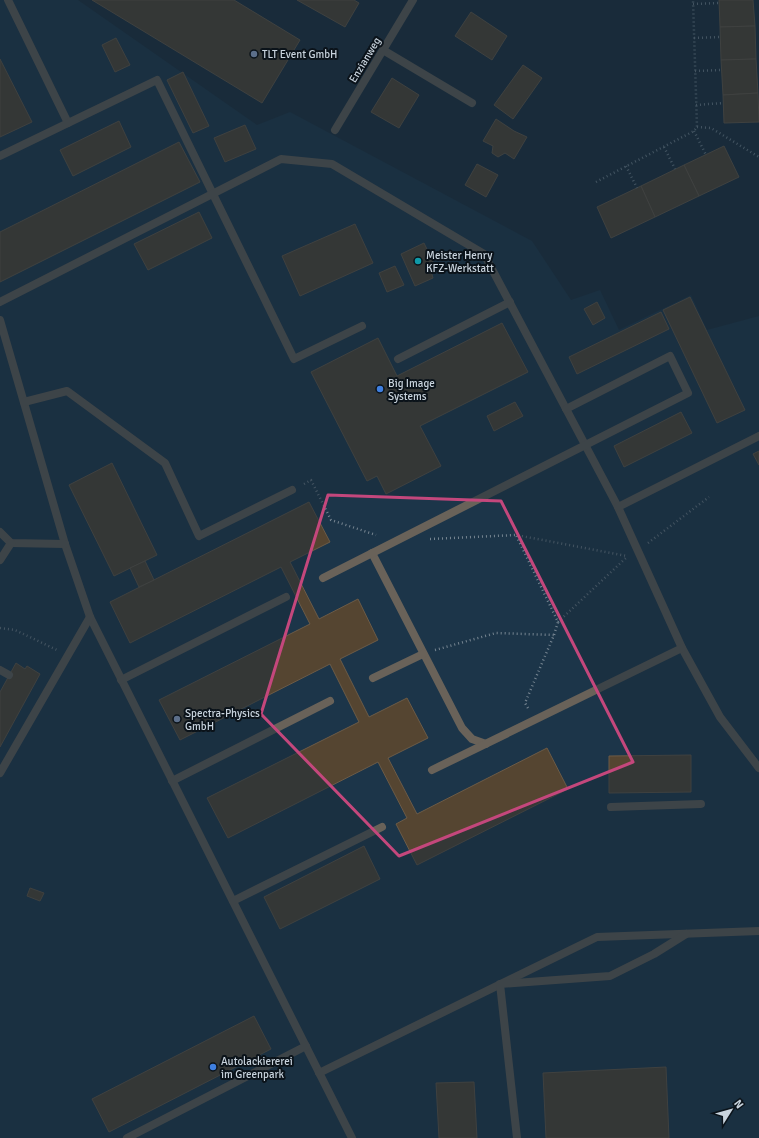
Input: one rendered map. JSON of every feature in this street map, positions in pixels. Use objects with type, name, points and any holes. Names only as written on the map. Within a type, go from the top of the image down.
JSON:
[{"type":"street","points":[[8,0],[68,123]]},
{"type":"street","name":"Enzianweg","points":[[335,130],[413,0]]},
{"type":"street","points":[[383,50],[472,103]]},
{"type":"street","points":[[0,156],[157,80],[294,359],[362,326]]},
{"type":"street","points":[[0,302],[281,159],[332,164],[484,254],[618,507],[682,648],[720,717],[759,768]]},
{"type":"street","points":[[398,359],[510,302]]},
{"type":"street","points":[[0,320],[65,544],[90,617],[352,1138]]},
{"type":"street","points":[[323,578],[688,393],[670,356],[566,409]]},
{"type":"street","points":[[24,402],[67,391],[165,462],[199,536],[292,490]]},
{"type":"street","points":[[618,507],[759,436]]},
{"type":"street","points":[[0,532],[10,542],[65,544]]},
{"type":"street","points":[[0,560],[10,542]]},
{"type":"street","points":[[372,553],[462,728],[472,739],[486,744]]},
{"type":"street","points":[[121,680],[286,597]]},
{"type":"street","points":[[0,774],[90,617]]},
{"type":"street","points":[[432,770],[682,648]]},
{"type":"street","points":[[373,678],[423,654]]},
{"type":"street","points":[[0,670],[9,675]]},
{"type":"street","points":[[172,781],[330,701]]},
{"type":"street","points":[[611,807],[701,804]]},
{"type":"street","points":[[233,901],[382,827]]},
{"type":"street","points":[[319,1073],[597,937],[759,931]]},
{"type":"street","points":[[500,984],[610,976],[654,954],[686,934]]},
{"type":"street","points":[[500,984],[517,1138]]},
{"type":"street","points":[[128,1138],[306,1046]]},
{"type":"path","points":[[596,182],[694,131],[697,127],[693,2],[719,3]]},
{"type":"path","points":[[694,38],[720,37]]},
{"type":"path","points":[[695,71],[722,70]]},
{"type":"path","points":[[696,105],[723,103]]},
{"type":"path","points":[[697,127],[711,128],[759,157]]},
{"type":"path","points":[[694,131],[706,155]]},
{"type":"path","points":[[664,147],[675,169]]},
{"type":"path","points":[[626,166],[636,188]]},
{"type":"path","points":[[533,722],[525,703],[554,635],[558,622],[516,535],[627,556]]},
{"type":"path","points":[[0,628],[15,630],[68,655]]},
{"type":"path","points":[[423,654],[496,633],[554,635]]},
{"type":"highlighted area","points":[[328,495],[501,501],[633,762],[399,856],[261,714]]},
{"type":"shaded area","points":[[0,0],[78,0],[257,125],[290,112],[532,241],[571,300],[600,290],[619,330],[691,295],[707,330],[759,316],[759,1138],[0,1138]]},
{"type":"building","points":[[92,0],[234,0],[300,40],[262,103]]},
{"type":"building","points":[[297,0],[354,0],[359,3],[345,27]]},
{"type":"building","points":[[719,0],[753,0],[755,26],[720,27]]},
{"type":"building","points":[[471,12],[507,36],[492,60],[455,36]]},
{"type":"building","points":[[755,26],[756,59],[721,60],[720,27]]},
{"type":"building","points":[[116,38],[130,65],[115,72],[102,45]]},
{"type":"building","points":[[0,59],[32,122],[0,137]]},
{"type":"building","points":[[756,59],[758,93],[723,95],[721,60]]},
{"type":"building","points":[[523,65],[542,78],[513,119],[494,105]]},
{"type":"building","points":[[183,72],[209,126],[193,133],[167,80]]},
{"type":"building","points":[[392,78],[419,95],[399,128],[371,112]]},
{"type":"building","points":[[758,93],[759,122],[724,123],[723,95]]},
{"type":"building","points":[[496,119],[514,131],[527,137],[514,159],[505,153],[498,157],[492,153],[493,146],[483,141]]},
{"type":"building","points":[[119,121],[131,147],[73,176],[60,150]]},
{"type":"building","points":[[245,125],[256,149],[225,162],[214,138]]},
{"type":"building","points":[[179,142],[200,182],[0,282],[0,232]]},
{"type":"building","points":[[724,146],[739,177],[699,196],[684,165]]},
{"type":"building","points":[[477,164],[498,175],[486,197],[465,185]]},
{"type":"building","points":[[684,165],[699,196],[655,217],[641,186]]},
{"type":"building","points":[[641,186],[655,217],[611,238],[597,207]]},
{"type":"building","points":[[199,212],[212,238],[148,270],[134,244]]},
{"type":"building","points":[[355,224],[373,263],[300,296],[282,256]]},
{"type":"building","name":"Meister Henry KFZ-Werkstatt","points":[[424,243],[436,268],[431,271],[433,278],[415,286],[401,254]]},
{"type":"building","points":[[395,266],[404,285],[387,292],[379,273]]},
{"type":"building","points":[[690,297],[745,410],[717,423],[663,310]]},
{"type":"building","points":[[597,302],[605,318],[593,325],[584,309]]},
{"type":"building","points":[[661,312],[669,329],[577,374],[569,357]]},
{"type":"building","points":[[502,323],[528,372],[420,426],[441,466],[386,494],[377,476],[367,481],[311,372],[378,338],[397,376]]},
{"type":"building","points":[[515,402],[523,416],[494,431],[487,416]]},
{"type":"building","points":[[681,412],[692,433],[624,467],[614,446]]},
{"type":"building","points":[[759,451],[759,465],[753,454]]},
{"type":"building","points":[[112,463],[157,555],[114,576],[69,485]]},
{"type":"building","points":[[309,502],[330,542],[290,562],[319,619],[358,599],[378,640],[340,659],[369,717],[407,698],[428,738],[388,758],[417,814],[547,748],[568,789],[417,865],[396,824],[407,818],[378,762],[228,838],[207,798],[359,722],[330,664],[180,740],[159,700],[310,624],[281,567],[130,643],[110,602]]},
{"type":"building","points":[[145,561],[154,580],[139,587],[130,568]]},
{"type":"building","points":[[16,663],[25,669],[27,666],[40,674],[0,747],[0,692]]},
{"type":"building","points":[[691,755],[691,792],[609,793],[609,756]]},
{"type":"building","points":[[364,846],[380,879],[280,929],[264,897]]},
{"type":"building","points":[[30,888],[44,893],[40,901],[27,896]]},
{"type":"building","points":[[254,1016],[271,1049],[109,1132],[92,1099]]},
{"type":"building","points":[[666,1067],[669,1138],[546,1138],[543,1073]]},
{"type":"building","points":[[474,1082],[477,1138],[439,1138],[436,1083]]},
{"type":"place","name":"TLT Event GmbH","points":[[254,54]]},
{"type":"place","name":"Meister Henry KFZ-Werkstatt","points":[[418,261]]},
{"type":"place","name":"Big Image Systems","points":[[380,389]]},
{"type":"place","name":"Spectra-Physics GmbH","points":[[177,719]]},
{"type":"place","name":"Autolackiererei im Greenpark","points":[[213,1067]]}]
